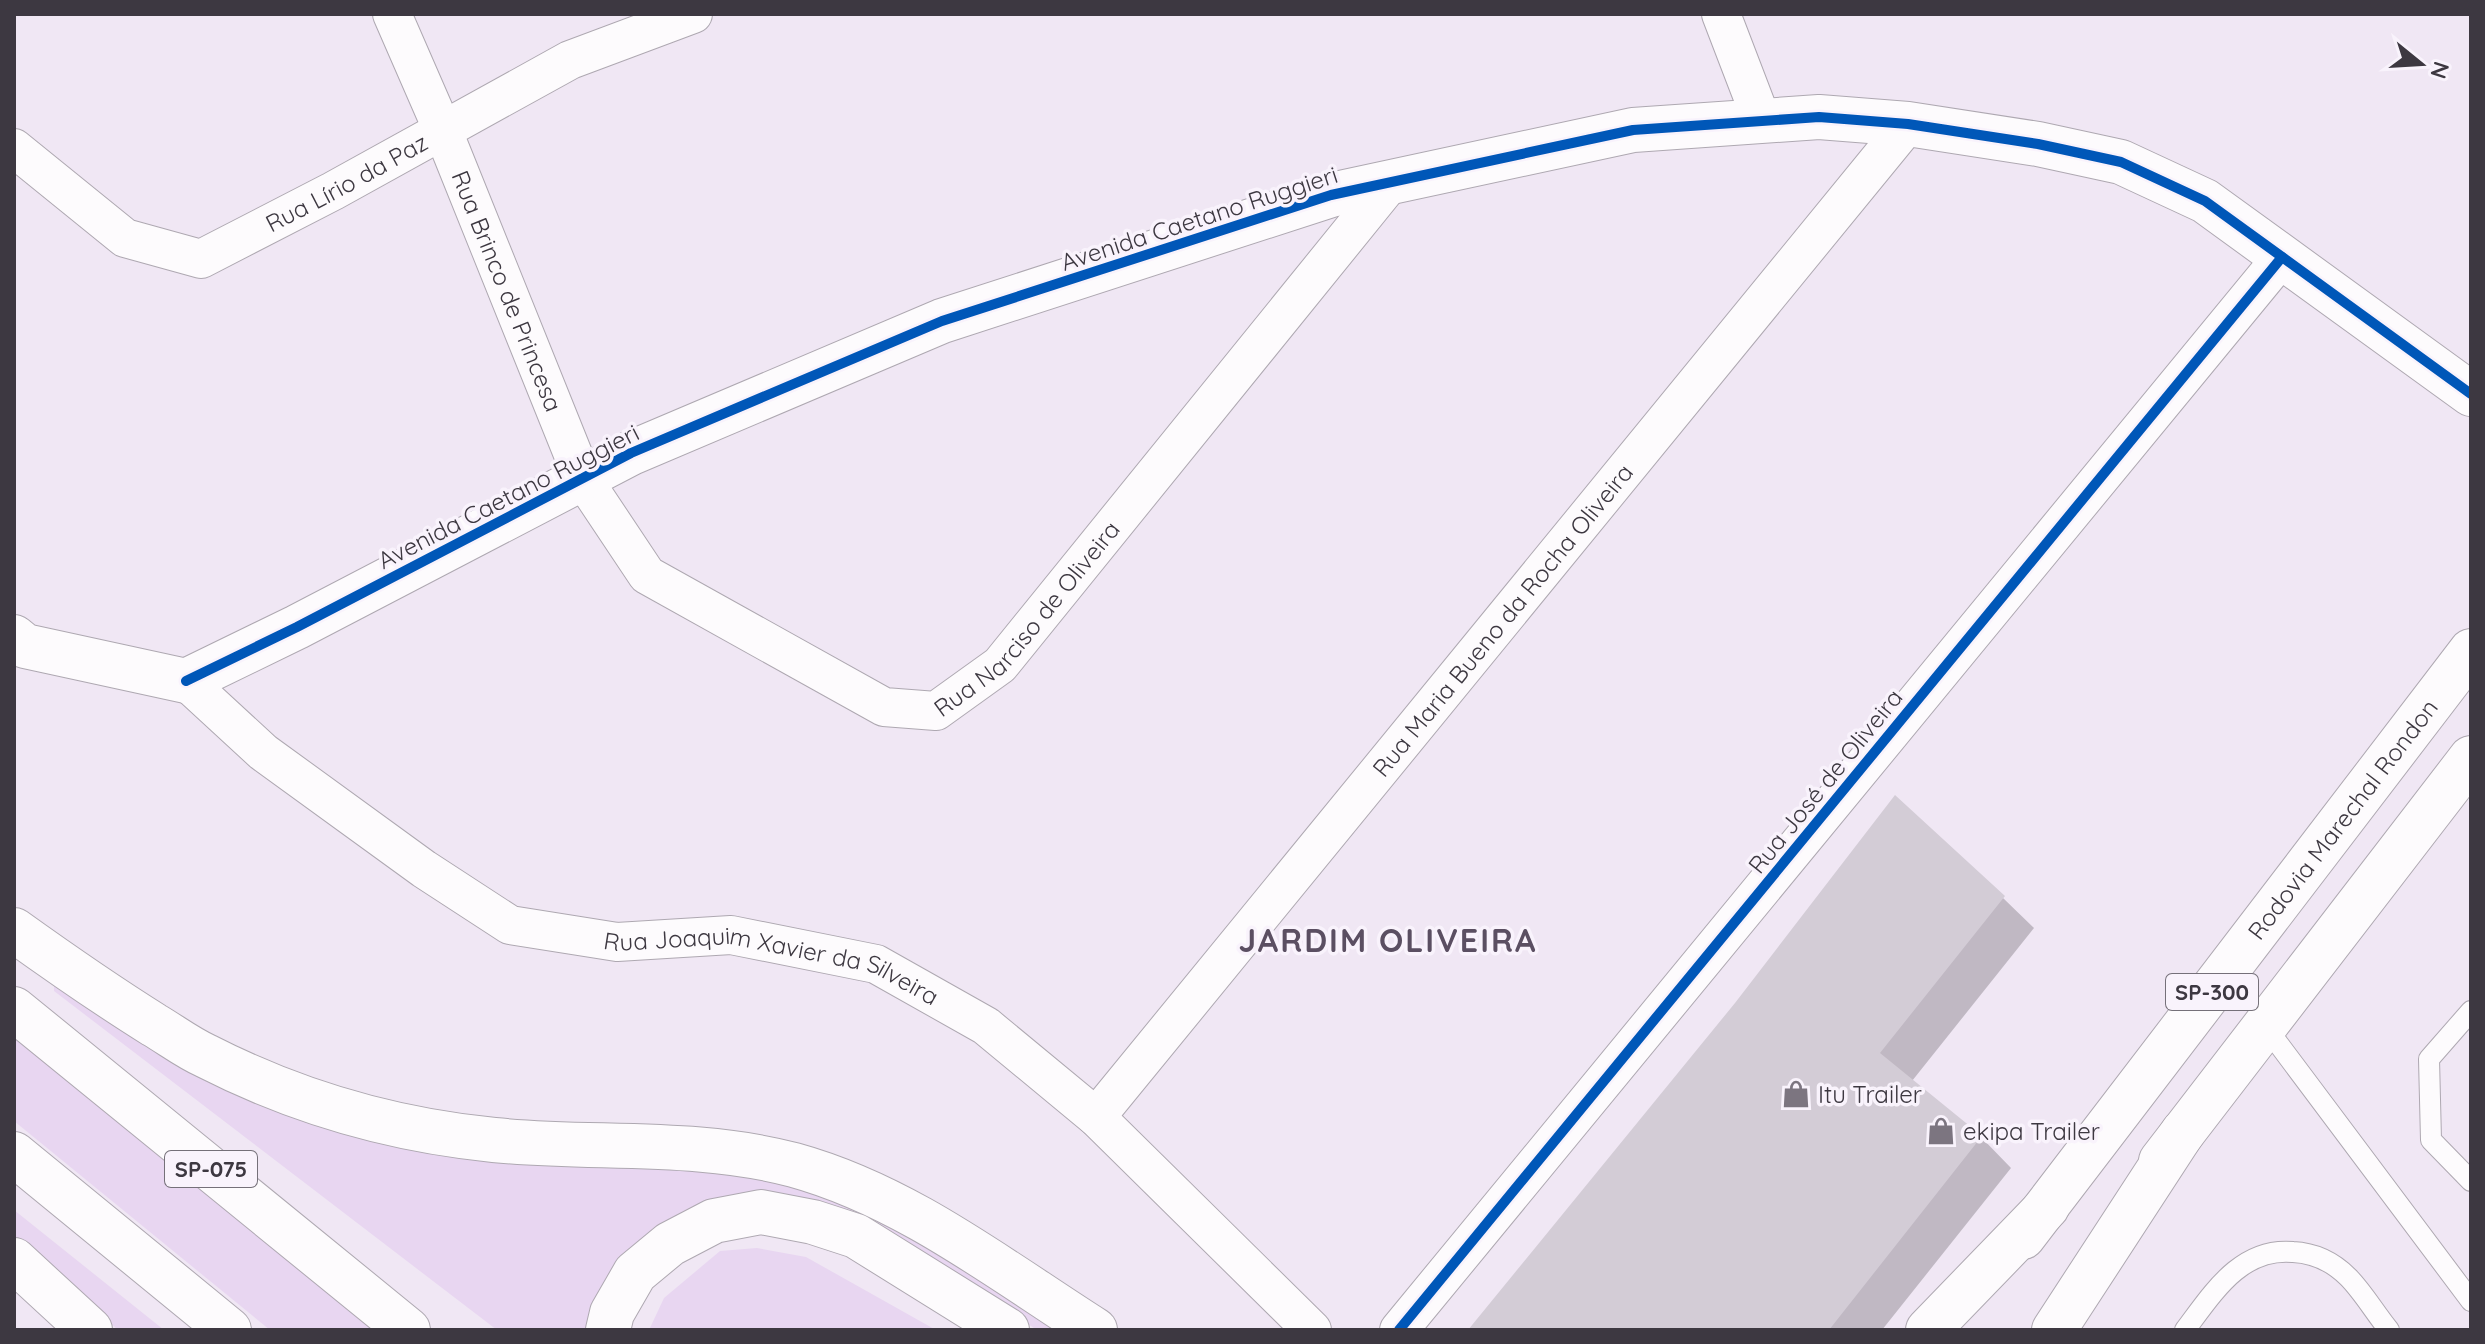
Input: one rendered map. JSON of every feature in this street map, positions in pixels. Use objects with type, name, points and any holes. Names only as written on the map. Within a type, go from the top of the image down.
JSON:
[{"type":"main road","name":"Avenida Caetano Ruggieri","points":[[186,681],[297,627],[631,453],[942,321],[1331,195],[1633,130],[1819,117],[1908,124],[2038,144],[2121,162],[2205,201],[2471,394]]},
{"type":"main road","points":[[14,637],[25,646],[186,681]]},
{"type":"main road","name":"Rodovia Marechal Rondon","points":[[1950,1330],[2471,651]]},
{"type":"main road","name":"SP-300","points":[[2035,1330],[2471,758]]},
{"type":"main road","points":[[14,930],[191,1048],[266,1084],[331,1108],[410,1128],[493,1140],[566,1146],[729,1152],[793,1165],[851,1183],[917,1216],[1095,1330]]},
{"type":"main road","name":"SP-075","points":[[14,1009],[408,1330]]},
{"type":"main road","points":[[2054,1330],[2183,1132]]},
{"type":"main road","points":[[14,1154],[229,1330]]},
{"type":"main road","points":[[1928,1330],[2047,1207]]},
{"type":"main road","points":[[608,1330],[612,1313],[635,1273],[670,1244],[714,1221],[761,1212],[813,1222],[856,1236],[1007,1330]]},
{"type":"main road","points":[[14,1260],[90,1330]]},
{"type":"street","name":"Rua Brinco de Princesa","points":[[392,14],[443,131],[583,479]]},
{"type":"street","name":"Rua Lírio da Paz","points":[[14,148],[125,238],[201,259],[570,60],[693,14]]},
{"type":"street","points":[[1721,14],[1762,121]]},
{"type":"street","name":"Rua Maria Bueno da Rocha Oliveira","points":[[1096,1117],[1908,124]]},
{"type":"street","name":"Rua Narciso de Oliveira","points":[[583,479],[647,575],[884,707],[936,711],[1000,665],[1392,181]]},
{"type":"street","name":"Rua José de Oliveira","points":[[1399,1330],[2282,257]]},
{"type":"street","name":"Rua Joaquim Xavier da Silveira","points":[[186,681],[263,752],[424,869],[510,925],[617,942],[731,935],[876,964],[986,1026],[1096,1117],[1312,1330]]},
{"type":"lane","points":[[2471,1011],[2429,1059],[2431,1140],[2471,1181]]},
{"type":"lane","points":[[2265,1026],[2471,1301]]},
{"type":"lane","points":[[2185,1330],[2222,1281],[2241,1265],[2263,1254],[2285,1251],[2308,1253],[2330,1262],[2348,1277],[2389,1330]]},
{"type":"shaded area","points":[[54,980],[156,1051],[631,1164],[767,1178],[876,1215],[1060,1330],[1037,1330],[922,1255],[767,1196],[590,1330],[497,1330],[54,991]]},
{"type":"shaded area","points":[[14,1031],[385,1330],[270,1330],[14,1121]]},
{"type":"shaded area","points":[[14,1210],[164,1330],[118,1330],[14,1235]]},
{"type":"shaded area","points":[[757,1248],[806,1257],[936,1330],[649,1330],[664,1298],[720,1251]]},
{"type":"building","name":"Itu Trailer","points":[[1895,795],[2005,896],[1880,1053],[1982,1136],[1829,1330],[1468,1330],[1735,1003]]},
{"type":"cycle path","points":[[186,681],[297,627],[631,453],[942,321],[1331,195],[1633,130],[1819,117],[1908,124],[2038,144],[2121,162],[2205,201],[2471,394]]},
{"type":"cycle path","points":[[1399,1330],[2282,257]]},
{"type":"place","name":"Itu Trailer","points":[[1796,1094]]},
{"type":"place","name":"ekipa Trailer","points":[[1941,1131]]},
{"type":"district","name":"JARDIM OLIVEIRA","points":[[1388,940]]}]
